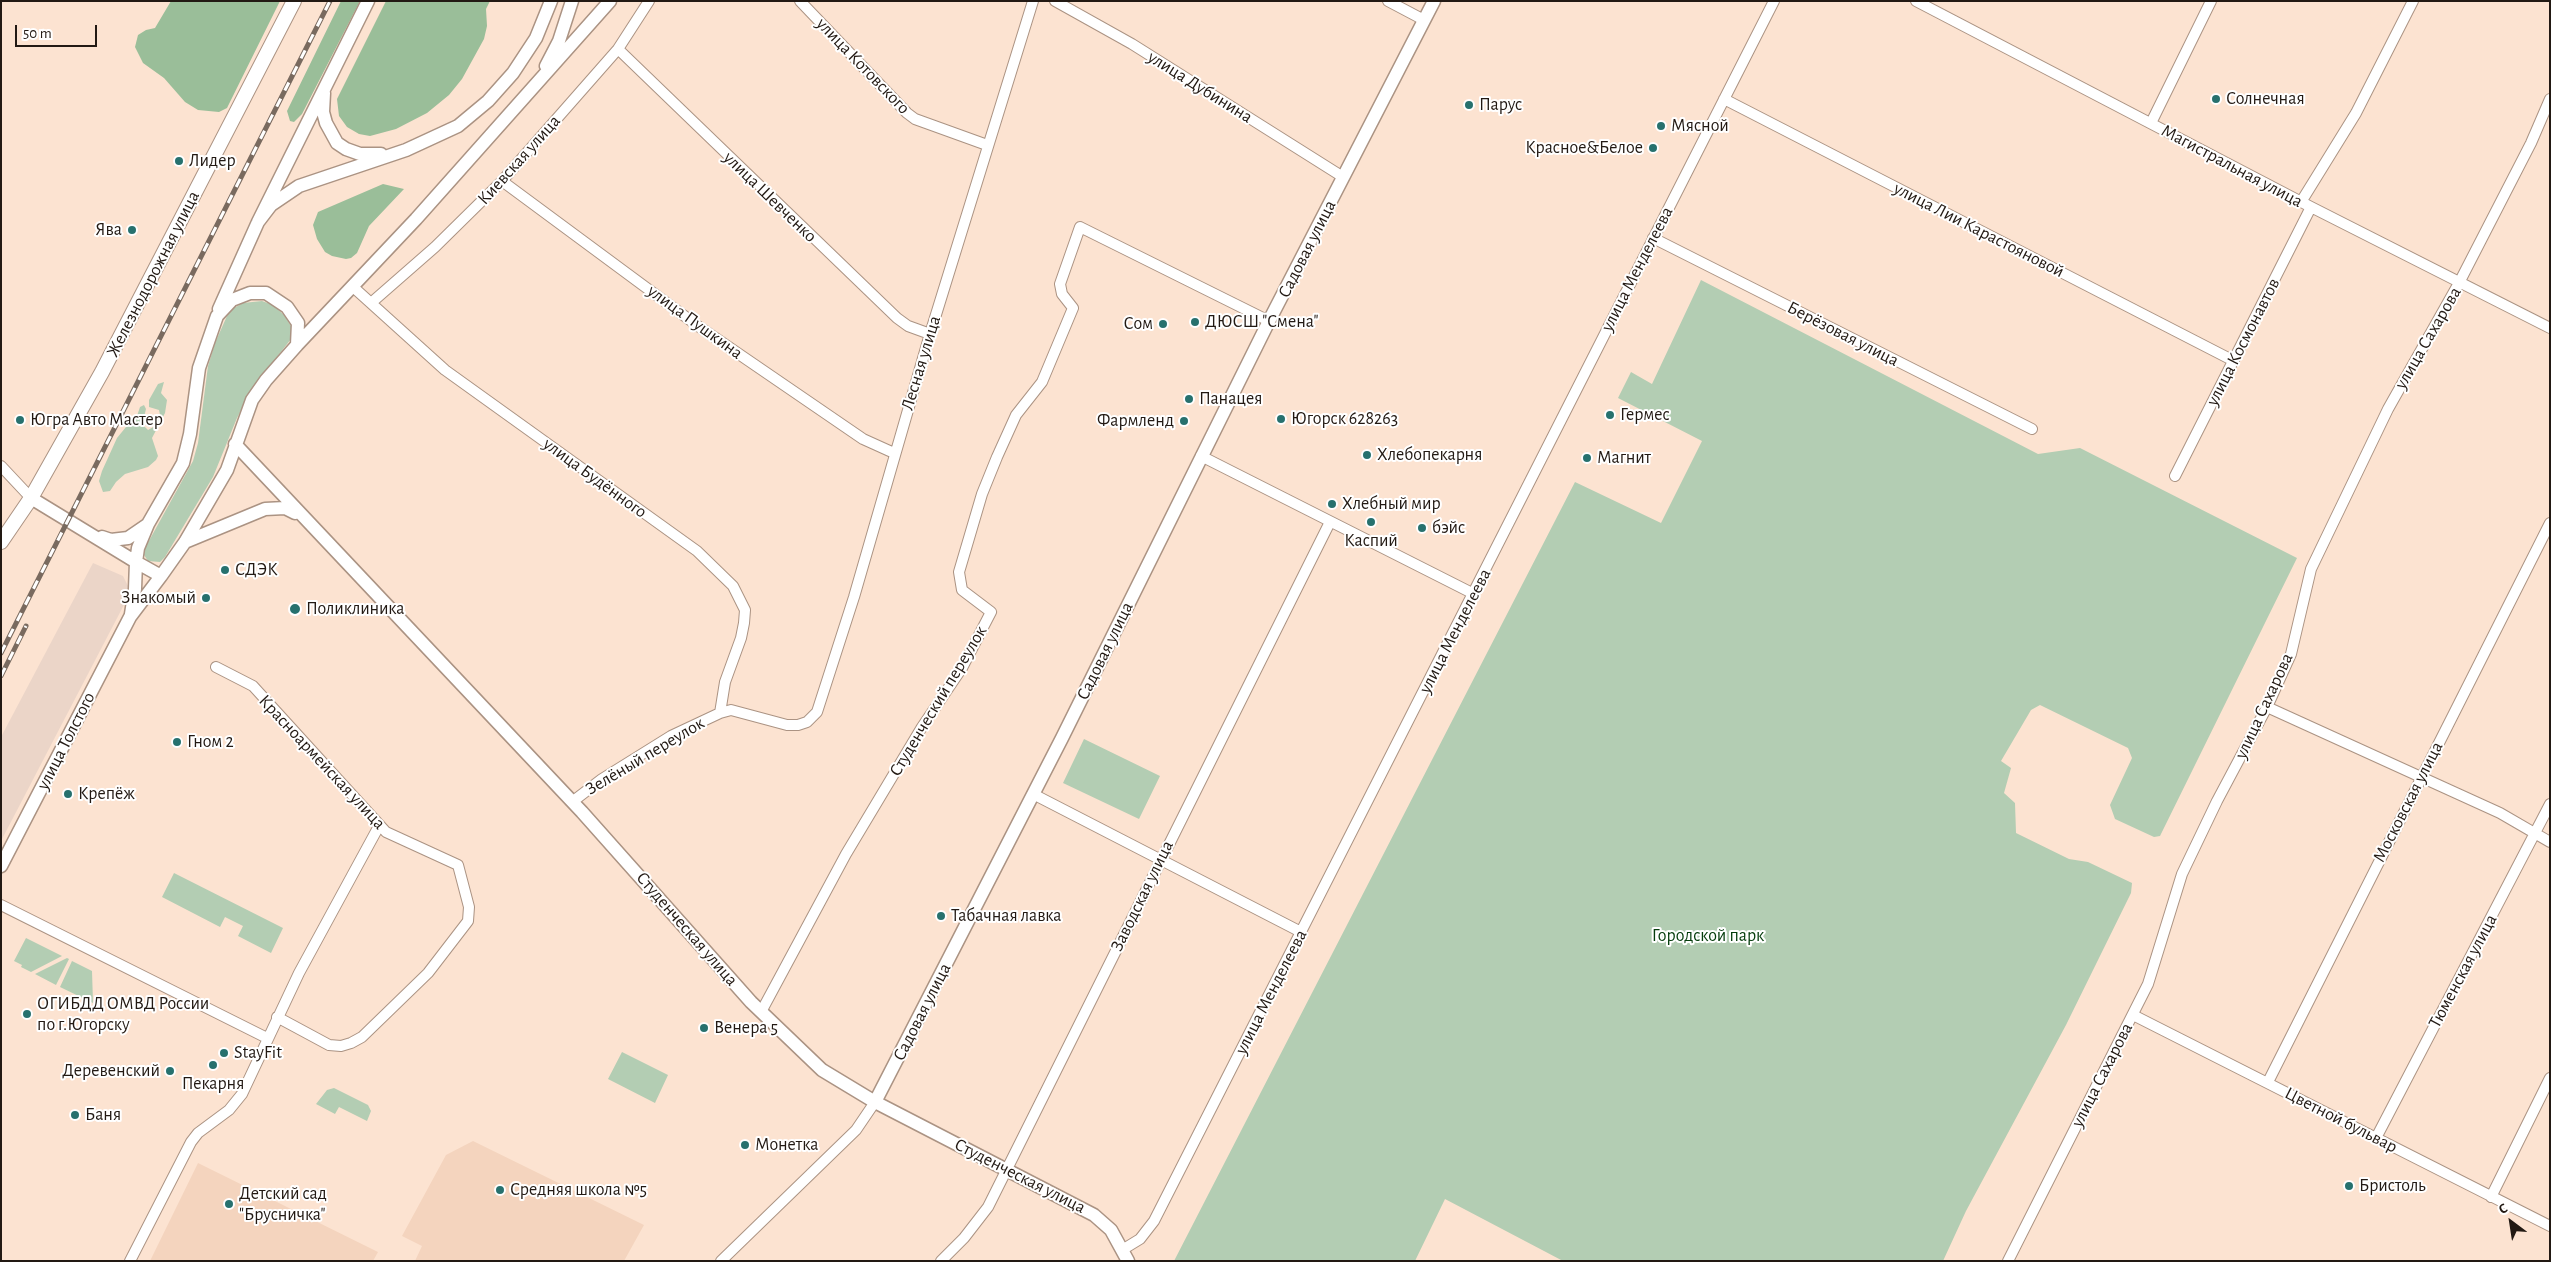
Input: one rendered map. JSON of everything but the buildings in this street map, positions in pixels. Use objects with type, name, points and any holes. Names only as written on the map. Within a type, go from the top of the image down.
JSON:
[{"type":"main road","name":"Железнодорожная улица","points":[[1,542],[31,498],[102,372],[294,1]]},
{"type":"street","points":[[130,617],[135,589],[138,548],[148,524],[183,463],[190,434],[199,368],[216,316],[258,222],[368,1]]},
{"type":"street","points":[[258,222],[271,205],[299,186],[406,150],[458,126],[488,101],[526,56],[544,22],[551,1]]},
{"type":"street","points":[[530,92],[559,41],[572,1]]},
{"type":"street","points":[[130,617],[185,542],[227,470],[252,400],[266,380],[530,92],[610,1]]},
{"type":"street","name":"Киевская улица","points":[[371,303],[435,247],[502,181],[618,50],[649,1]]},
{"type":"street","name":"улица Котовского","points":[[800,1],[907,113],[924,122],[987,145]]},
{"type":"street","name":"Лесная улица","points":[[807,722],[814,717],[822,702],[894,453],[987,145],[1034,1]]},
{"type":"street","name":"улица Дубинина","points":[[1055,1],[1132,44],[1343,178]]},
{"type":"street","points":[[1388,1],[1424,20]]},
{"type":"street","name":"Садовая улица","points":[[721,1261],[856,1130],[875,1102],[1033,794],[1269,321],[1434,1]]},
{"type":"street","name":"улица Менделеева","points":[[1125,1255],[1154,1221],[1774,1]]},
{"type":"street","name":"Магистральная улица","points":[[1916,1],[2459,284],[2550,328]]},
{"type":"street","points":[[2151,123],[2211,1]]},
{"type":"street","points":[[2301,202],[2356,113],[2413,1]]},
{"type":"street","name":"улица Шевченко","points":[[618,50],[896,318],[908,326],[930,334]]},
{"type":"street","points":[[325,85],[323,112],[326,123],[337,142],[346,149],[360,154],[377,155],[406,150]]},
{"type":"street","name":"улица Лии Карастояновой","points":[[1724,99],[2234,361]]},
{"type":"street","name":"улица Сахарова","points":[[2008,1261],[2133,1015],[2155,965],[2172,901],[2182,874],[2267,707],[2291,654],[2311,569],[2388,409],[2459,284],[2532,143],[2550,99]]},
{"type":"street","name":"улица Пушкина","points":[[502,181],[706,331],[863,439],[894,453]]},
{"type":"street","name":"улица Космонавтов","points":[[2175,476],[2311,207]]},
{"type":"street","name":"Студенческий переулок","points":[[761,1012],[846,854],[922,727],[962,668],[991,612],[962,590],[959,572],[982,494],[997,457],[1016,415],[1042,382],[1073,308],[1062,294],[1060,284],[1080,227],[1269,321]]},
{"type":"street","name":"Берёзовая улица","points":[[1653,238],[2032,430]]},
{"type":"street","name":"улица Будённого","points":[[352,286],[445,370],[697,551],[733,586],[745,610],[744,623],[725,682],[720,713]]},
{"type":"street","points":[[216,316],[232,300],[242,295],[250,292],[266,293],[282,302],[294,315],[299,329],[298,345]]},
{"type":"street","name":"Студенческая улица","points":[[235,444],[572,802],[761,1012],[830,1076],[875,1102],[1094,1215],[1111,1230],[1125,1255]]},
{"type":"street","points":[[1201,456],[1474,594]]},
{"type":"street","points":[[1,466],[31,498],[161,576]]},
{"type":"street","points":[[185,542],[264,509],[284,508],[304,519]]},
{"type":"street","name":"Заводская улица","points":[[941,1261],[964,1238],[988,1208],[1330,522]]},
{"type":"street","name":"Московская улица","points":[[2268,1082],[2550,523]]},
{"type":"street","points":[[92,535],[119,540],[136,534],[148,524]]},
{"type":"street","name":"улица Толстого","points":[[1,866],[130,617]]},
{"type":"street","name":"Красноармейская улица","points":[[216,667],[253,686],[379,826],[395,838],[458,865],[468,907],[468,921],[428,973],[362,1037],[341,1046],[329,1044],[277,1017]]},
{"type":"street","points":[[2267,707],[2500,813],[2550,842]]},
{"type":"street","name":"Зелёный переулок","points":[[572,802],[602,779],[671,736],[720,713],[732,710],[787,725],[807,722]]},
{"type":"street","points":[[1033,794],[1301,932]]},
{"type":"street","name":"Тюменская улица","points":[[2376,1138],[2550,804]]},
{"type":"street","points":[[130,1261],[191,1142],[198,1133],[218,1120],[236,1102],[247,1083],[277,1017],[379,826]]},
{"type":"street","points":[[1,905],[267,1038]]},
{"type":"street","name":"Цветной бульвар","points":[[2133,1015],[2550,1226]]},
{"type":"street","points":[[2491,1197],[2550,1078]]},
{"type":"shaded area","points":[[93,563],[123,576],[128,586],[127,599],[1,841],[1,737]]},
{"type":"shaded area","name":"Средняя школа №5","points":[[473,1141],[644,1225],[624,1261],[415,1261],[422,1246],[402,1236],[446,1155]]},
{"type":"shaded area","name":"Детский сад \"Брусничка\"","points":[[198,1163],[378,1252],[373,1261],[150,1261]]},
{"type":"green space","points":[[171,1],[280,1],[227,108],[219,112],[198,110],[185,102],[164,78],[143,63],[135,47],[138,35],[146,30],[155,28]]},
{"type":"green space","points":[[341,1],[360,1],[302,114],[294,122],[290,121],[287,111]]},
{"type":"green space","points":[[386,1],[490,1],[486,9],[487,26],[484,39],[462,79],[449,95],[427,113],[396,129],[370,136],[359,134],[347,127],[339,116],[337,99]]},
{"type":"green space","points":[[383,184],[404,189],[369,226],[357,253],[351,258],[346,259],[332,256],[325,252],[317,239],[313,225],[318,212]]},
{"type":"green space","name":"Городской парк","points":[[1701,280],[2038,454],[2080,448],[2297,558],[2160,836],[2154,837],[2115,819],[2110,805],[2132,758],[2128,748],[2040,705],[2031,710],[2001,761],[2011,768],[2004,793],[2015,803],[2016,833],[2069,859],[2088,862],[2132,883],[2131,893],[2066,1025],[1966,1211],[1943,1261],[1563,1261],[1445,1199],[1415,1261],[1174,1261],[1575,482],[1661,523],[1702,441],[1618,398],[1631,372],[1652,384]]},
{"type":"green space","points":[[262,301],[273,305],[284,315],[291,326],[291,339],[252,389],[237,418],[213,477],[165,557],[160,562],[148,561],[144,555],[145,548],[193,461],[198,443],[208,366],[215,343],[227,316],[234,308],[243,303]]},
{"type":"green space","points":[[164,382],[161,393],[167,400],[165,413],[152,438],[158,456],[156,460],[148,467],[125,474],[110,491],[103,492],[99,481],[117,438],[126,427],[135,422],[140,407],[144,405],[146,409],[143,421],[144,426],[148,430],[155,426],[155,420],[160,415],[159,410],[149,407],[149,400],[158,384]]},
{"type":"green space","points":[[1084,739],[1160,776],[1139,819],[1063,783]]},
{"type":"green space","points":[[174,873],[283,928],[271,953],[238,936],[243,926],[225,917],[220,927],[162,897]]},
{"type":"green space","points":[[26,938],[62,956],[31,972],[21,967],[22,965],[14,961]]},
{"type":"green space","points":[[67,958],[69,959],[56,985],[35,974]]},
{"type":"green space","points":[[72,961],[92,971],[93,1003],[60,987]]},
{"type":"green space","points":[[622,1052],[668,1075],[655,1103],[608,1079]]},
{"type":"green space","points":[[334,1088],[368,1105],[371,1111],[367,1121],[339,1107],[335,1114],[316,1104],[327,1090]]},
{"type":"railway","points":[[1,653],[330,1]]},
{"type":"railway","points":[[1,676],[26,626]]},
{"type":"place","name":"Солнечная","points":[[2216,99]]},
{"type":"place","name":"Парус","points":[[1469,105]]},
{"type":"place","name":"Мясной","points":[[1661,126]]},
{"type":"place","name":"Красное&Белое","points":[[1653,148]]},
{"type":"place","name":"Лидер","points":[[179,161]]},
{"type":"place","name":"Ява","points":[[132,230]]},
{"type":"place","name":"ДЮСШ \"Смена\"","points":[[1195,322]]},
{"type":"place","name":"Сом","points":[[1163,324]]},
{"type":"place","name":"Панацея","points":[[1189,399]]},
{"type":"place","name":"Гермес","points":[[1610,415]]},
{"type":"place","name":"Югорск 628263","points":[[1281,419]]},
{"type":"place","name":"Югра Авто Мастер","points":[[20,420]]},
{"type":"place","name":"Фармленд","points":[[1184,421]]},
{"type":"place","name":"Хлебопекарня","points":[[1367,455]]},
{"type":"place","name":"Магнит","points":[[1587,458]]},
{"type":"place","name":"Хлебный мир","points":[[1332,504]]},
{"type":"place","name":"Каспий","points":[[1371,522]]},
{"type":"place","name":"бэйс","points":[[1422,528]]},
{"type":"place","name":"СДЭК","points":[[225,570]]},
{"type":"place","name":"Знакомый","points":[[206,598]]},
{"type":"place","name":"Поликлиника","points":[[295,609]]},
{"type":"place","name":"Гном 2","points":[[177,742]]},
{"type":"place","name":"Крепёж","points":[[68,794]]},
{"type":"place","name":"Табачная лавка","points":[[941,916]]},
{"type":"place","name":"ОГИБДД ОМВД России по г.Югорску","points":[[27,1014]]},
{"type":"place","name":"Венера 5","points":[[704,1028]]},
{"type":"place","name":"StayFit","points":[[224,1053]]},
{"type":"place","name":"Пекарня","points":[[213,1065]]},
{"type":"place","name":"Деревенский","points":[[170,1071]]},
{"type":"place","name":"Баня","points":[[75,1115]]},
{"type":"place","name":"Монетка","points":[[745,1145]]},
{"type":"place","name":"Бристоль","points":[[2349,1186]]},
{"type":"place","name":"Средняя школа №5","points":[[500,1190]]},
{"type":"place","name":"Детский сад \"Брусничка\"","points":[[229,1204]]}]
